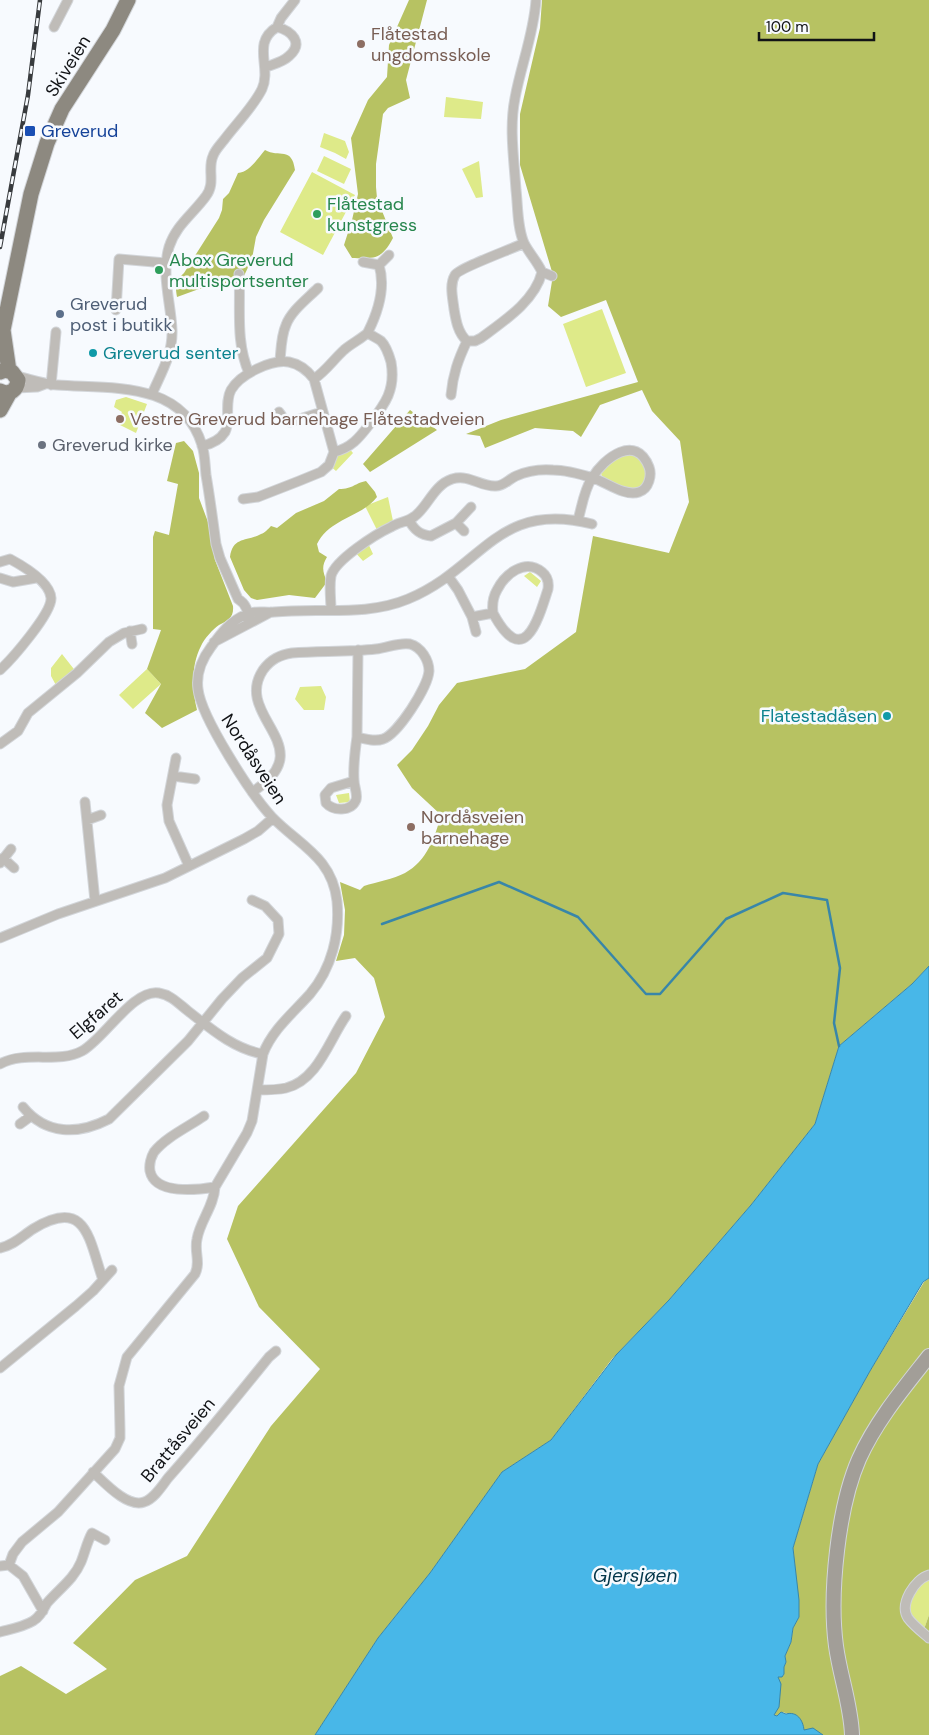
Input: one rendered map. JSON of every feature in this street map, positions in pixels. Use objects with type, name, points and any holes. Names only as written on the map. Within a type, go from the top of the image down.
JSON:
[{"type":"main road","name":"Skiveien","points":[[9,382],[2,334],[32,194],[47,144],[62,109],[113,30],[128,0]]},
{"type":"main road","points":[[0,410],[9,382]]},
{"type":"main road","points":[[852,1735],[847,1698],[836,1646],[833,1616],[839,1543],[846,1503],[859,1461],[882,1417],[929,1356]]},
{"type":"street","points":[[54,27],[68,0]]},
{"type":"street","points":[[152,394],[171,349],[172,330],[166,262],[173,236],[184,219],[207,195],[211,187],[210,166],[212,157],[263,87],[266,67],[263,47],[266,37],[277,27],[281,18],[295,0]]},
{"type":"street","points":[[466,341],[481,338],[516,310],[537,284],[542,272],[537,260],[524,243],[519,220],[512,134],[512,114],[515,96],[532,28],[536,0]]},
{"type":"street","points":[[266,67],[280,62],[294,50],[296,41],[291,33],[286,29],[277,27]]},
{"type":"street","points":[[466,341],[458,330],[452,292],[454,276],[458,271],[524,243]]},
{"type":"street","points":[[379,265],[389,255]]},
{"type":"street","points":[[116,310],[119,259],[166,262]]},
{"type":"street","points":[[363,262],[379,265]]},
{"type":"street","points":[[314,379],[323,374],[343,351],[368,333],[381,298],[379,265]]},
{"type":"street","points":[[542,272],[552,276]]},
{"type":"street","points":[[239,274],[242,358],[249,373]]},
{"type":"street","points":[[280,361],[286,323],[292,314],[318,288]]},
{"type":"street","points":[[48,384],[56,332]]},
{"type":"street","points":[[334,452],[341,451],[354,444],[382,408],[389,394],[392,382],[390,359],[382,342],[368,333]]},
{"type":"street","points":[[451,395],[453,375],[466,341]]},
{"type":"street","points":[[202,446],[211,444],[224,432],[227,426],[227,404],[232,389],[249,373],[280,361],[297,364],[314,379],[334,452],[329,465],[321,472],[299,482],[258,497],[243,499]]},
{"type":"street","points":[[9,382],[37,386],[48,384],[137,390],[152,394],[169,403],[188,419],[202,446],[216,544],[220,558],[238,600],[237,604],[246,617],[259,611],[367,610],[393,604],[425,592],[495,538],[521,524],[543,519],[561,518],[592,524]]},
{"type":"street","points":[[279,412],[284,419],[290,422],[322,412]]},
{"type":"street","points":[[331,610],[330,580],[331,574],[338,565],[373,536],[397,523],[416,516],[444,484],[456,478],[469,478],[495,486],[504,484],[514,477],[539,470],[566,471],[592,478],[619,490],[638,493],[648,483],[650,468],[642,455],[635,450],[627,450],[617,454],[603,464],[592,478],[586,489],[578,520]]},
{"type":"street","points":[[409,520],[420,534],[431,536],[456,523],[471,507]]},
{"type":"street","points":[[456,523],[464,531]]},
{"type":"street","points":[[0,562],[10,560],[16,562],[47,587],[51,598],[49,607],[15,655],[0,670]]},
{"type":"street","points":[[524,566],[532,566],[545,574],[549,583],[548,589],[533,630],[528,636],[517,639],[511,637],[493,613],[492,603],[497,590],[511,573],[524,566]]},
{"type":"street","points":[[448,576],[458,590],[472,618],[476,632]]},
{"type":"street","points":[[0,578],[13,582],[36,578]]},
{"type":"street","points":[[472,618],[493,613]]},
{"type":"street","name":"Nordåsveien","points":[[4,1566],[22,1542],[58,1512],[115,1449],[120,1438],[120,1386],[127,1358],[195,1274],[198,1267],[196,1240],[201,1222],[214,1196],[215,1187],[247,1133],[252,1121],[266,1046],[277,1030],[310,994],[324,974],[333,950],[337,922],[336,897],[330,874],[316,855],[273,818],[252,792],[201,703],[198,686],[199,670],[203,659],[219,633],[246,617]]},
{"type":"street","points":[[0,744],[18,731],[28,713],[77,673],[109,642],[130,631],[142,629]]},
{"type":"street","points":[[130,631],[132,644]]},
{"type":"street","points":[[252,792],[265,783],[278,767],[280,754],[278,742],[262,714],[257,699],[257,684],[269,662],[282,654],[376,649],[403,644],[413,645],[419,649],[425,656],[429,671],[425,683],[400,725],[391,735],[377,741],[357,737]]},
{"type":"street","points":[[354,781],[357,737],[358,650]]},
{"type":"street","points":[[176,758],[167,805],[169,821],[189,866]]},
{"type":"street","points":[[173,776],[195,779]]},
{"type":"street","points":[[85,802],[95,901]]},
{"type":"street","points":[[87,820],[101,815]]},
{"type":"street","points":[[0,938],[51,916],[166,878],[244,840],[273,818]]},
{"type":"street","points":[[12,849],[2,861],[14,868]]},
{"type":"street","points":[[264,906],[269,897]]},
{"type":"street","points":[[23,1107],[31,1116],[45,1126],[56,1130],[97,1125],[109,1119],[182,1047],[242,978],[267,958],[279,934],[278,920],[264,906],[252,900]]},
{"type":"street","name":"Elgfaret","points":[[0,1064],[30,1056],[56,1057],[82,1051],[133,1003],[148,994],[158,993],[171,997],[229,1042],[243,1049],[263,1054]]},
{"type":"street","points":[[258,1090],[286,1088],[305,1077],[328,1048],[346,1016]]},
{"type":"street","points":[[20,1124],[31,1116]]},
{"type":"street","points":[[204,1116],[154,1152],[150,1171],[157,1183],[169,1189],[215,1187]]},
{"type":"street","points":[[0,1248],[16,1241],[52,1219],[69,1216],[79,1222],[86,1234],[103,1280]]},
{"type":"street","points":[[0,1368],[76,1306],[112,1270]]},
{"type":"street","name":"Brattåsveien","points":[[93,1472],[123,1498],[133,1503],[144,1502],[174,1472],[276,1351]]},
{"type":"street","points":[[0,1632],[34,1621],[77,1570],[92,1532],[104,1540]]},
{"type":"street","points":[[4,1566],[23,1576],[43,1611]]},
{"type":"street","points":[[929,1575],[918,1581],[912,1589],[907,1601],[906,1613],[909,1619],[929,1638]]},
{"type":"green space","points":[[409,0],[427,0],[406,80],[410,98],[388,108],[383,114],[376,164],[377,198],[393,238],[385,250],[377,256],[372,258],[352,258],[344,245],[358,194],[351,138],[368,100],[387,77],[389,45]]},
{"type":"green space","points":[[542,0],[929,0],[929,966],[912,984],[839,1046],[815,1124],[751,1205],[669,1300],[612,1359],[551,1440],[502,1472],[430,1573],[378,1638],[315,1735],[0,1735],[0,1676],[21,1666],[66,1694],[107,1669],[73,1643],[135,1580],[187,1556],[271,1426],[320,1369],[259,1307],[227,1239],[238,1206],[356,1073],[385,1017],[374,978],[355,958],[336,961],[344,935],[345,910],[340,882],[360,890],[364,886],[405,873],[419,862],[429,848],[439,823],[441,815],[412,788],[397,765],[412,750],[439,705],[457,683],[525,669],[576,632],[593,536],[669,553],[689,502],[680,441],[652,411],[642,390],[600,405],[581,437],[573,431],[535,428],[485,448],[480,436],[466,434],[501,420],[638,382],[606,300],[561,317],[548,306],[553,275],[520,165],[520,114],[540,28]]},
{"type":"green space","points":[[446,97],[483,102],[481,119],[444,117]]},
{"type":"green space","points":[[324,133],[345,141],[349,152],[346,159],[320,147]]},
{"type":"green space","points":[[265,150],[288,155],[295,170],[264,220],[256,237],[252,259],[242,280],[237,286],[199,289],[177,297],[177,281],[219,218],[223,199],[229,193],[238,173],[250,168]]},
{"type":"green space","points":[[324,156],[351,169],[344,184],[317,171]]},
{"type":"green space","points":[[479,161],[483,197],[476,198],[462,169]]},
{"type":"green space","name":"Flåtestad kunstgress","points":[[312,172],[355,195],[323,255],[280,232]]},
{"type":"green space","points":[[602,309],[626,373],[586,387],[563,324]]},
{"type":"green space","points":[[126,397],[147,404],[136,433],[116,423],[122,412],[114,407],[116,400]]},
{"type":"green space","points":[[410,410],[437,430],[370,472],[363,464]]},
{"type":"green space","points":[[184,441],[193,451],[199,473],[199,498],[208,522],[215,560],[233,606],[233,613],[230,618],[206,637],[195,661],[193,678],[197,710],[162,728],[145,713],[161,684],[147,669],[161,630],[153,629],[153,537],[155,531],[169,535],[178,484],[167,481],[176,443]]},
{"type":"green space","points":[[348,447],[353,453],[336,471],[329,465],[334,452]]},
{"type":"green space","points":[[635,450],[650,476],[638,493],[604,482],[599,468],[603,464]]},
{"type":"green space","points":[[366,481],[377,497],[371,504],[330,528],[317,544],[319,552],[327,557],[323,570],[327,582],[315,598],[289,595],[257,600],[251,598],[244,590],[230,557],[234,546],[241,541],[266,531],[271,526],[277,528],[296,513],[324,501],[339,489],[348,488]]},
{"type":"green space","points":[[388,497],[393,521],[377,530],[365,506]]},
{"type":"green space","points":[[367,541],[373,554],[363,561],[354,551]]},
{"type":"green space","points":[[530,572],[541,581],[537,587],[524,576]]},
{"type":"green space","points":[[62,654],[77,673],[58,689],[51,676],[51,668]]},
{"type":"green space","points":[[147,669],[161,684],[133,709],[119,695]]},
{"type":"green space","points":[[321,686],[326,697],[324,710],[304,710],[295,699],[300,687]]},
{"type":"green space","points":[[349,793],[350,802],[339,803],[336,795]]},
{"type":"green space","points":[[929,1278],[929,1576],[918,1581],[906,1613],[923,1632],[929,1615],[929,1735],[823,1735],[804,1730],[793,1715],[782,1712],[777,1716],[774,1714],[780,1696],[777,1677],[784,1675],[785,1656],[791,1642],[793,1628],[799,1617],[793,1548],[818,1464],[870,1371],[924,1282]]},
{"type":"green space","points":[[929,1576],[929,1615],[923,1632],[909,1619],[908,1603],[913,1589]]},
{"type":"water","name":"Gjersjøen","points":[[929,966],[929,1278],[923,1282],[818,1464],[793,1548],[799,1617],[793,1628],[791,1642],[785,1656],[784,1674],[782,1677],[778,1677],[781,1684],[779,1707],[774,1715],[777,1716],[781,1712],[796,1715],[801,1720],[804,1730],[813,1728],[823,1735],[315,1735],[378,1638],[430,1573],[502,1472],[551,1440],[616,1355],[669,1300],[751,1205],[815,1124],[839,1046],[912,984]]},
{"type":"waterway","points":[[382,924],[499,882],[578,917],[646,994],[660,994],[726,919],[783,893],[827,900],[840,968],[834,1023],[839,1046]]},
{"type":"railway","points":[[0,247],[28,95],[40,0]]},
{"type":"place","name":"Flåtestad ungdomsskole","points":[[361,44]]},
{"type":"place","name":"Greverud","points":[[30,131]]},
{"type":"place","name":"Flåtestad kunstgress","points":[[317,214]]},
{"type":"place","name":"Abox Greverud multisportsenter","points":[[159,270]]},
{"type":"place","name":"Greverud post i butikk","points":[[60,314]]},
{"type":"place","name":"Greverud senter","points":[[93,353]]},
{"type":"place","name":"Vestre Greverud barnehage Flåtestadveien","points":[[120,419]]},
{"type":"place","name":"Greverud kirke","points":[[42,445]]},
{"type":"place","name":"Flatestadåsen","points":[[887,716]]},
{"type":"place","name":"Nordåsveien barnehage","points":[[411,827]]}]
